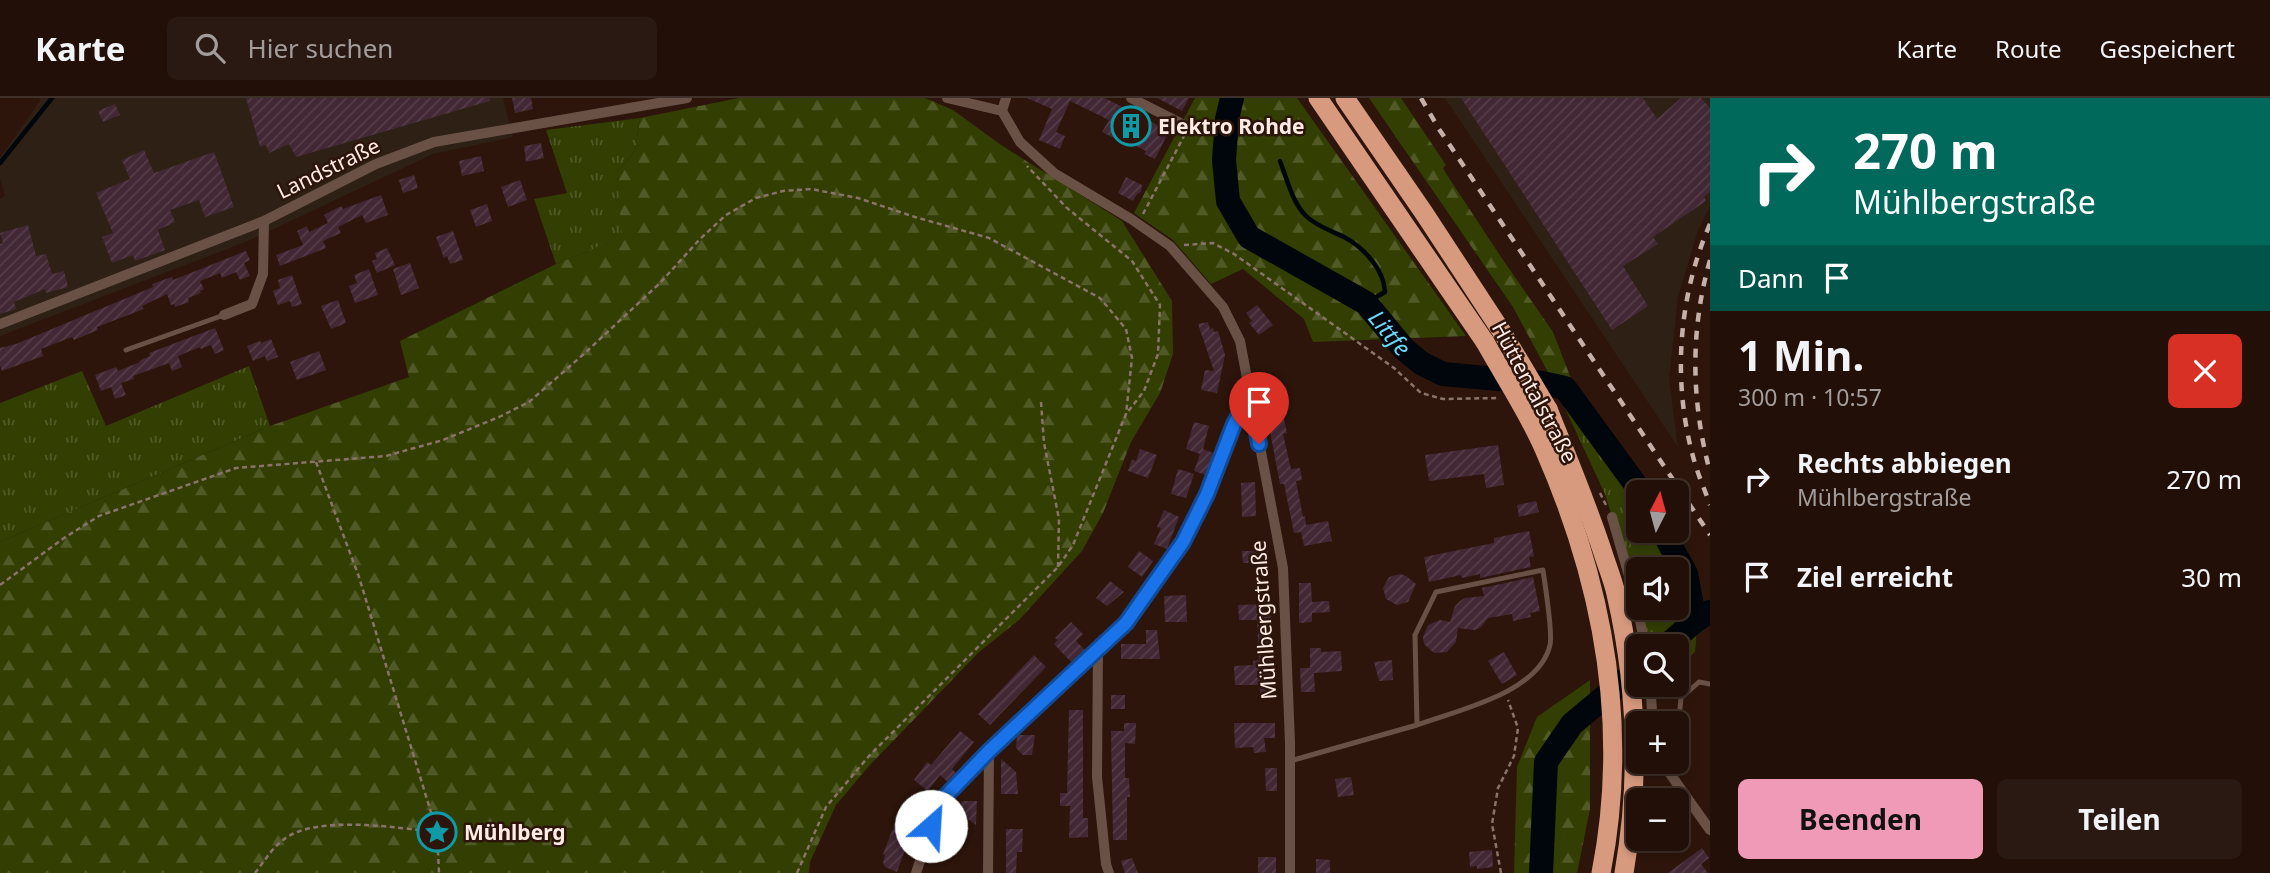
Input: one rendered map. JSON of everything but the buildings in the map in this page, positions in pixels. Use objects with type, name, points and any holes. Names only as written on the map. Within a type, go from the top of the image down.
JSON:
[{"type":"highway","name":"Hüttentalstraße","points":[[1318,98],[1485,342],[1543,447],[1573,520],[1596,597],[1608,665],[1614,732],[1613,788],[1601,873]]},
{"type":"highway","name":"Hüttentalstraße","points":[[1347,98],[1502,332],[1549,409],[1591,516],[1616,593],[1628,662],[1634,734],[1634,790],[1623,873]]},
{"type":"street","name":"Landstraße","points":[[0,324],[264,221],[376,164],[434,142],[687,98]]},
{"type":"street","points":[[947,98],[1002,111],[1006,98]]},
{"type":"street","points":[[1131,98],[1188,127]]},
{"type":"street","name":"Mühlbergstraße","points":[[1002,111],[1020,142],[1054,173],[1138,223],[1170,246],[1223,307],[1240,341],[1283,568],[1290,762],[1290,873]]},
{"type":"street","points":[[224,315],[252,304],[263,274],[264,221]]},
{"type":"street","points":[[916,873],[939,803],[989,751],[1126,623],[1183,542],[1207,494],[1234,424],[1250,394]]},
{"type":"street","points":[[1612,517],[1643,634]]},
{"type":"street","points":[[1098,649],[1097,777],[1109,873]]},
{"type":"street","points":[[988,873],[989,751]]},
{"type":"street","points":[[1673,774],[1710,830]]},
{"type":"lane","points":[[126,350],[224,315]]},
{"type":"lane","points":[[1290,762],[1417,725],[1506,694],[1541,667],[1551,643],[1543,570],[1436,592],[1415,635],[1417,725]]},
{"type":"lane","points":[[1680,711],[1681,698],[1699,682],[1710,684]]},
{"type":"path","points":[[1138,223],[1188,127]]},
{"type":"path","points":[[1021,160],[1067,208],[1132,261],[1160,305],[1158,354],[1144,391],[1126,414]]},
{"type":"path","points":[[0,585],[99,516],[236,468],[386,456],[443,440],[499,417],[528,402],[660,283],[726,215],[756,198],[783,191],[811,189],[858,198],[989,238],[1100,298],[1126,329],[1132,358],[1126,414],[1073,545],[1058,567],[869,756],[826,807],[797,873]]},
{"type":"path","points":[[1170,246],[1213,243],[1234,254],[1394,368],[1421,393],[1443,399],[1501,398]]},
{"type":"path","points":[[1041,402],[1042,434],[1059,519],[1058,567]]},
{"type":"path","points":[[315,461],[359,577],[437,832],[439,873]]},
{"type":"path","points":[[1600,492],[1612,517]]},
{"type":"path","points":[[1501,873],[1492,824],[1497,789],[1514,756],[1518,728],[1506,694]]},
{"type":"path","points":[[255,873],[283,839],[314,826],[369,825],[437,832]]},
{"type":"shaded area","points":[[39,98],[503,98],[513,137],[433,154],[248,241],[0,336],[0,199],[5,196],[0,179],[0,158],[40,101]]},
{"type":"shaded area","points":[[1445,98],[1710,98],[1710,206],[1698,230],[1678,297],[1669,379],[1678,447]]},
{"type":"green space","points":[[739,98],[925,98],[953,110],[1001,145],[1122,221],[1172,301],[1173,354],[1160,393],[1131,442],[1103,513],[1082,551],[1019,620],[979,652],[869,766],[836,805],[810,862],[809,873],[0,873],[0,542],[270,426],[409,377],[400,341],[556,264],[622,237],[617,173],[635,151],[640,118]]},
{"type":"green space","points":[[1195,98],[1297,98],[1466,336],[1313,342],[1304,319],[1243,269],[1211,284],[1173,240],[1134,213]]},
{"type":"green space","points":[[1369,98],[1401,98],[1446,165],[1443,168],[1447,175],[1553,332],[1575,389],[1549,374],[1513,307]]},
{"type":"green space","points":[[640,118],[635,151],[617,173],[623,237],[556,264],[534,199],[567,193],[546,130]]},
{"type":"green space","points":[[249,366],[270,426],[0,542],[0,403],[82,371],[106,426]]},
{"type":"green space","points":[[1549,374],[1575,389],[1638,480],[1626,480],[1626,543],[1678,543],[1684,557],[1626,557],[1626,560],[1605,494]]},
{"type":"green space","points":[[1689,569],[1694,580],[1698,614],[1695,652],[1689,658],[1689,634],[1648,634],[1644,620],[1689,620]]},
{"type":"green space","points":[[1590,680],[1590,809],[1577,873],[1514,873],[1517,767],[1537,717]]},
{"type":"waterway","points":[[0,163],[52,98]]},
{"type":"waterway","name":"Littfe","points":[[1232,98],[1227,119],[1224,160],[1228,201],[1249,237],[1366,303],[1404,349],[1421,363],[1443,374],[1542,383],[1565,388],[1632,480]]},
{"type":"waterway","points":[[1280,161],[1293,197],[1306,216],[1351,241],[1377,267],[1385,292],[1366,303]]},
{"type":"waterway","name":"Littfe","points":[[1669,543],[1686,574],[1695,621]]},
{"type":"waterway","points":[[1680,634],[1709,612]]},
{"type":"waterway","points":[[1541,873],[1546,762],[1572,724],[1626,679]]},
{"type":"railway","points":[[1421,98],[1710,535]]},
{"type":"railway","points":[[1710,224],[1699,252],[1685,310],[1681,371],[1687,431],[1710,505]]},
{"type":"railway","points":[[1710,260],[1699,313],[1695,366],[1699,419],[1710,472]]},
{"type":"place","name":"Elektro Rohde","points":[[1131,126]]},
{"type":"place","name":"Mühlberg","points":[[437,832]]},
{"type":"route","points":[[931,826],[939,803],[989,751],[1126,623],[1183,542],[1207,494],[1234,424],[1250,394],[1259,444]]}]
